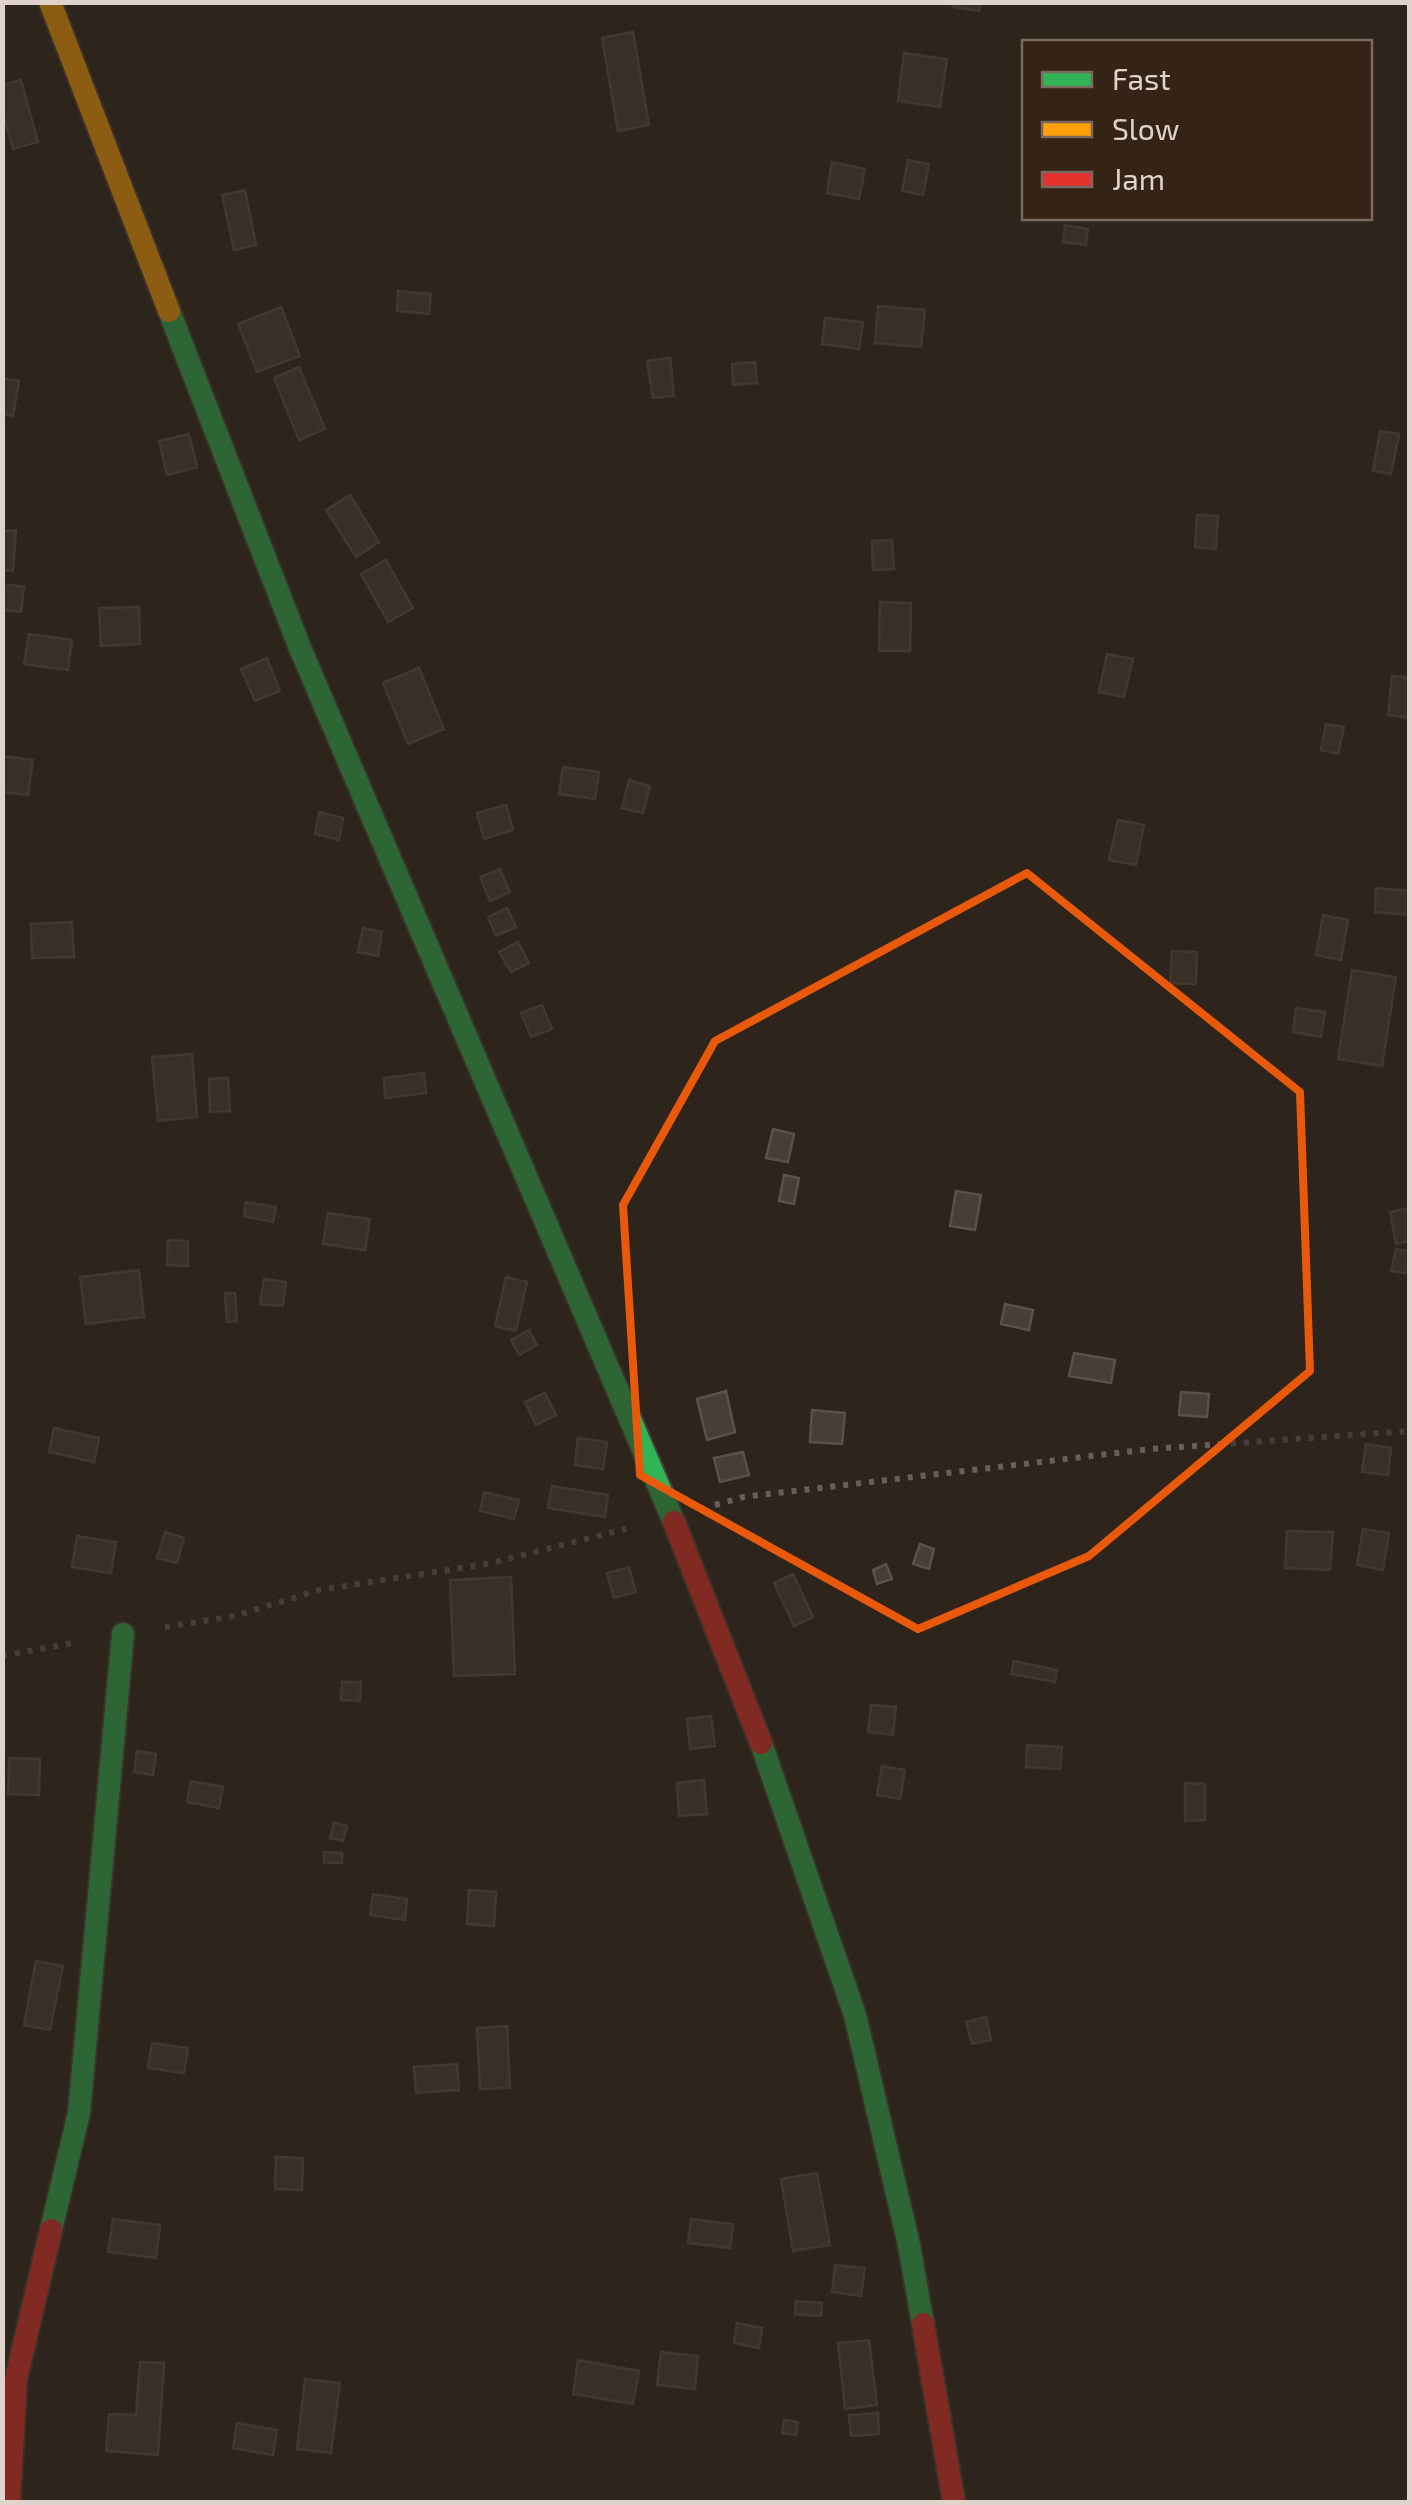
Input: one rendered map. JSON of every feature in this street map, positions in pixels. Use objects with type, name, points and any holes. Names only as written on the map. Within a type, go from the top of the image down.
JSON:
[{"type":"main road","points":[[50,2],[300,648],[747,1702],[855,2015],[909,2245],[954,2502]]},
{"type":"main road","points":[[9,2502],[16,2379],[79,2113],[124,1634]]},
{"type":"highlighted area","points":[[1027,873],[1300,1092],[1310,1371],[1089,1556],[918,1629],[640,1475],[623,1205],[715,1041]]},
{"type":"building","points":[[954,2],[981,2],[979,11],[953,7]]},
{"type":"building","points":[[633,32],[649,125],[618,131],[602,38]]},
{"type":"building","points":[[904,53],[947,59],[940,107],[898,101]]},
{"type":"building","points":[[21,80],[38,142],[13,149],[2,110],[2,85]]},
{"type":"building","points":[[908,160],[929,164],[923,195],[902,191]]},
{"type":"building","points":[[832,162],[865,169],[859,199],[827,193]]},
{"type":"building","points":[[245,190],[256,245],[234,250],[222,195]]},
{"type":"building","points":[[1065,225],[1088,229],[1086,245],[1063,242]]},
{"type":"building","points":[[398,291],[431,294],[429,314],[397,311]]},
{"type":"building","points":[[878,306],[925,310],[921,347],[875,343]]},
{"type":"building","points":[[281,307],[300,356],[257,372],[238,324]]},
{"type":"building","points":[[825,318],[863,322],[859,349],[822,344]]},
{"type":"building","points":[[670,358],[674,396],[653,398],[647,361]]},
{"type":"building","points":[[755,362],[757,383],[733,385],[732,364]]},
{"type":"building","points":[[299,367],[325,429],[299,440],[274,378]]},
{"type":"building","points":[[2,378],[19,381],[13,416],[2,414]]},
{"type":"building","points":[[1380,431],[1399,434],[1391,474],[1373,471]]},
{"type":"building","points":[[189,434],[197,467],[167,475],[159,441]]},
{"type":"building","points":[[350,495],[379,542],[356,557],[326,510]]},
{"type":"building","points":[[1197,515],[1218,516],[1216,549],[1195,547]]},
{"type":"building","points":[[2,530],[16,531],[13,571],[2,570]]},
{"type":"building","points":[[892,540],[894,569],[873,570],[872,541]]},
{"type":"building","points":[[386,560],[413,608],[388,622],[361,574]]},
{"type":"building","points":[[2,584],[24,587],[21,612],[2,610]]},
{"type":"building","points":[[880,602],[911,603],[910,651],[879,651]]},
{"type":"building","points":[[139,607],[140,644],[101,646],[99,608]]},
{"type":"building","points":[[29,634],[72,640],[68,670],[24,664]]},
{"type":"building","points":[[1107,654],[1133,659],[1124,697],[1099,692]]},
{"type":"building","points":[[267,658],[280,691],[255,701],[241,669]]},
{"type":"building","points":[[419,668],[444,729],[408,744],[383,683]]},
{"type":"building","points":[[1392,676],[1410,678],[1410,718],[1388,715]]},
{"type":"building","points":[[1326,724],[1344,727],[1338,754],[1321,750]]},
{"type":"building","points":[[2,756],[33,760],[28,795],[2,792]]},
{"type":"building","points":[[563,767],[599,772],[595,799],[559,794]]},
{"type":"building","points":[[629,780],[650,786],[643,813],[622,808]]},
{"type":"building","points":[[506,805],[513,830],[484,839],[477,813]]},
{"type":"building","points":[[319,812],[343,818],[339,840],[315,834]]},
{"type":"building","points":[[1118,820],[1144,825],[1136,865],[1109,860]]},
{"type":"building","points":[[500,869],[510,892],[490,901],[480,877]]},
{"type":"building","points":[[1376,888],[1410,891],[1410,915],[1375,912]]},
{"type":"building","points":[[507,908],[516,927],[496,936],[488,917]]},
{"type":"building","points":[[1323,915],[1348,920],[1341,960],[1316,955]]},
{"type":"building","points":[[72,922],[74,957],[32,958],[31,924]]},
{"type":"building","points":[[363,928],[382,932],[378,956],[358,952]]},
{"type":"building","points":[[518,942],[529,963],[511,972],[499,952]]},
{"type":"building","points":[[1172,951],[1197,952],[1196,984],[1170,983]]},
{"type":"building","points":[[1352,970],[1396,977],[1382,1066],[1338,1059]]},
{"type":"building","points":[[542,1005],[552,1029],[531,1037],[521,1013]]},
{"type":"building","points":[[1296,1008],[1325,1012],[1321,1037],[1293,1032]]},
{"type":"building","points":[[192,1054],[197,1117],[158,1121],[152,1057]]},
{"type":"building","points":[[424,1073],[426,1093],[385,1098],[384,1078]]},
{"type":"building","points":[[228,1078],[230,1111],[210,1112],[209,1079]]},
{"type":"building","points":[[773,1129],[794,1134],[788,1162],[766,1158]]},
{"type":"building","points":[[784,1175],[799,1178],[794,1204],[779,1201]]},
{"type":"building","points":[[956,1191],[981,1195],[975,1230],[950,1226]]},
{"type":"building","points":[[246,1202],[276,1207],[273,1222],[244,1216]]},
{"type":"building","points":[[1410,1208],[1410,1241],[1396,1244],[1390,1212]]},
{"type":"building","points":[[328,1213],[370,1219],[365,1250],[323,1244]]},
{"type":"building","points":[[168,1240],[188,1241],[188,1266],[167,1265]]},
{"type":"building","points":[[1396,1249],[1410,1251],[1410,1274],[1391,1271]]},
{"type":"building","points":[[139,1270],[144,1317],[86,1324],[80,1277]]},
{"type":"building","points":[[506,1277],[527,1282],[516,1331],[495,1326]]},
{"type":"building","points":[[264,1279],[286,1282],[283,1306],[260,1304]]},
{"type":"building","points":[[225,1293],[235,1293],[237,1321],[227,1322]]},
{"type":"building","points":[[1005,1304],[1033,1310],[1029,1330],[1001,1324]]},
{"type":"building","points":[[529,1330],[537,1345],[519,1355],[511,1340]]},
{"type":"building","points":[[1074,1353],[1115,1360],[1111,1383],[1069,1376]]},
{"type":"building","points":[[726,1391],[735,1432],[707,1440],[697,1399]]},
{"type":"building","points":[[1181,1392],[1209,1394],[1207,1417],[1179,1415]]},
{"type":"building","points":[[545,1393],[556,1415],[536,1425],[525,1402]]},
{"type":"building","points":[[812,1410],[845,1413],[842,1444],[810,1442]]},
{"type":"building","points":[[54,1428],[99,1438],[94,1462],[49,1452]]},
{"type":"building","points":[[578,1438],[607,1442],[603,1469],[575,1465]]},
{"type":"building","points":[[1366,1444],[1391,1448],[1388,1475],[1362,1472]]},
{"type":"building","points":[[743,1452],[749,1475],[720,1482],[714,1458]]},
{"type":"building","points":[[552,1486],[608,1495],[605,1517],[548,1508]]},
{"type":"building","points":[[484,1492],[519,1500],[514,1519],[480,1511]]},
{"type":"building","points":[[1363,1529],[1389,1533],[1383,1570],[1357,1565]]},
{"type":"building","points":[[1287,1531],[1333,1532],[1330,1570],[1285,1568]]},
{"type":"building","points":[[165,1532],[184,1538],[177,1563],[157,1558]]},
{"type":"building","points":[[77,1536],[116,1542],[111,1573],[72,1567]]},
{"type":"building","points":[[920,1544],[934,1549],[929,1569],[913,1564]]},
{"type":"building","points":[[886,1564],[892,1579],[877,1584],[873,1570]]},
{"type":"building","points":[[629,1567],[636,1592],[614,1598],[607,1573]]},
{"type":"building","points":[[793,1574],[813,1617],[794,1626],[774,1583]]},
{"type":"building","points":[[511,1577],[515,1674],[454,1676],[450,1580]]},
{"type":"building","points":[[1014,1661],[1057,1670],[1055,1682],[1011,1674]]},
{"type":"building","points":[[342,1682],[361,1682],[360,1701],[341,1700]]},
{"type":"building","points":[[871,1705],[896,1707],[893,1735],[868,1732]]},
{"type":"building","points":[[711,1716],[715,1746],[690,1749],[687,1719]]},
{"type":"building","points":[[1027,1745],[1062,1747],[1060,1769],[1026,1767]]},
{"type":"building","points":[[137,1751],[156,1754],[153,1775],[134,1772]]},
{"type":"building","points":[[9,1758],[40,1759],[39,1795],[8,1794]]},
{"type":"building","points":[[882,1766],[905,1770],[900,1799],[877,1795]]},
{"type":"building","points":[[704,1780],[707,1814],[679,1816],[677,1783]]},
{"type":"building","points":[[191,1781],[223,1787],[219,1808],[187,1802]]},
{"type":"building","points":[[1185,1783],[1205,1784],[1205,1820],[1185,1821]]},
{"type":"building","points":[[334,1822],[347,1826],[343,1841],[330,1838]]},
{"type":"building","points":[[324,1852],[342,1853],[342,1863],[324,1863]]},
{"type":"building","points":[[469,1890],[496,1892],[494,1926],[467,1924]]},
{"type":"building","points":[[373,1894],[407,1899],[405,1920],[370,1915]]},
{"type":"building","points":[[36,1961],[63,1966],[50,2030],[24,2025]]},
{"type":"building","points":[[986,2017],[991,2040],[972,2044],[966,2022]]},
{"type":"building","points":[[507,2026],[510,2088],[480,2089],[477,2028]]},
{"type":"building","points":[[152,2043],[188,2048],[184,2073],[148,2068]]},
{"type":"building","points":[[457,2064],[459,2090],[416,2093],[414,2067]]},
{"type":"building","points":[[276,2157],[303,2158],[302,2190],[275,2189]]},
{"type":"building","points":[[817,2173],[830,2245],[793,2251],[781,2179]]},
{"type":"building","points":[[113,2219],[160,2225],[156,2258],[108,2252]]},
{"type":"building","points":[[691,2219],[733,2224],[730,2248],[688,2243]]},
{"type":"building","points":[[835,2265],[865,2268],[861,2296],[832,2292]]},
{"type":"building","points":[[796,2301],[822,2303],[821,2316],[795,2314]]},
{"type":"building","points":[[737,2323],[762,2328],[759,2348],[734,2343]]},
{"type":"building","points":[[869,2340],[877,2405],[845,2409],[838,2343]]},
{"type":"building","points":[[661,2352],[698,2356],[695,2389],[657,2385]]},
{"type":"building","points":[[578,2360],[639,2371],[633,2404],[573,2394]]},
{"type":"building","points":[[140,2362],[164,2363],[158,2455],[106,2451],[109,2414],[136,2415]]},
{"type":"building","points":[[305,2379],[340,2383],[331,2453],[297,2449]]},
{"type":"building","points":[[878,2413],[879,2434],[851,2436],[849,2415]]},
{"type":"building","points":[[784,2420],[798,2422],[796,2435],[782,2433]]},
{"type":"building","points":[[237,2423],[277,2430],[273,2455],[233,2448]]},
{"type":"traffic: fast","points":[[169,311],[300,648],[674,1522]]},
{"type":"traffic: fast","points":[[51,2230],[79,2113],[123,1634]]},
{"type":"traffic: fast","points":[[761,1743],[855,2015],[909,2245],[923,2324]]},
{"type":"traffic: slow","points":[[50,2],[169,311]]},
{"type":"traffic: jam","points":[[674,1522],[761,1743]]},
{"type":"traffic: jam","points":[[9,2502],[16,2379],[51,2230]]},
{"type":"traffic: jam","points":[[923,2324],[954,2502]]}]
